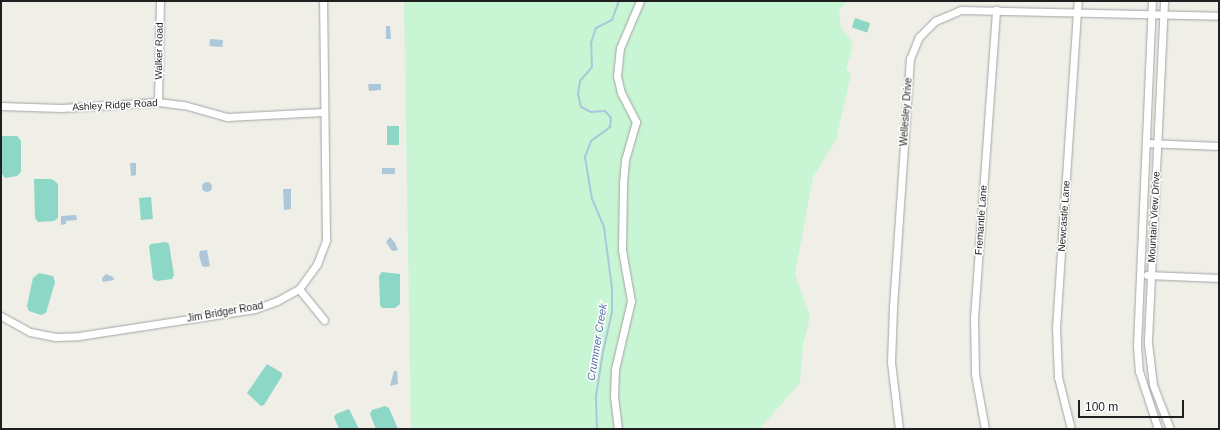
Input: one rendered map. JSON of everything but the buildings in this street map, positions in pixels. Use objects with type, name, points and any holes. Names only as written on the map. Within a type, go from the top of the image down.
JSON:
[{"type":"street","name":"Walker Road","points":[[158,102],[160,1]]},
{"type":"street","name":"Jim Bridger Road","points":[[1,316],[30,332],[56,337],[79,336],[255,309],[277,301],[299,288],[317,264],[326,240],[323,112],[323,1]]},
{"type":"street","points":[[618,429],[614,396],[615,369],[631,301],[622,250],[623,183],[625,160],[636,122],[621,93],[617,76],[620,48],[640,1]]},
{"type":"street","name":"Newcastle Lane","points":[[1071,429],[1058,377],[1056,328],[1078,1]]},
{"type":"street","name":"Mountain View Drive","points":[[1152,1],[1137,345],[1140,371],[1158,429]]},
{"type":"street","name":"Mountain View Drive","points":[[1164,1],[1148,343],[1150,371],[1161,410],[1170,429]]},
{"type":"street","name":"Wellesley Drive","points":[[899,429],[891,354],[910,59],[919,37],[935,21],[961,10],[1219,16]]},
{"type":"street","name":"Fremantle Lane","points":[[985,429],[975,374],[974,318],[996,10]]},
{"type":"street","name":"Ashley Ridge Road","points":[[1,106],[89,107],[158,102],[184,105],[227,117],[323,112]]},
{"type":"street","points":[[1146,143],[1219,146]]},
{"type":"street","points":[[1140,274],[1219,278]]},
{"type":"street","points":[[299,288],[324,320]]},
{"type":"green space","points":[[404,1],[847,1],[839,10],[841,27],[853,44],[846,69],[851,74],[836,140],[813,177],[795,274],[810,317],[803,345],[800,383],[762,426],[762,429],[411,429]]},
{"type":"shaded area","points":[[855,18],[870,23],[867,32],[852,28]]},
{"type":"shaded area","points":[[386,26],[390,26],[391,39],[386,39]]},
{"type":"shaded area","points":[[210,39],[223,40],[222,47],[210,46]]},
{"type":"shaded area","points":[[368,84],[381,84],[381,90],[369,91]]},
{"type":"shaded area","points":[[387,126],[399,126],[399,145],[387,145]]},
{"type":"shaded area","points":[[1,136],[17,136],[21,141],[21,172],[17,176],[5,178],[2,174]]},
{"type":"shaded area","points":[[130,163],[136,163],[136,175],[131,176]]},
{"type":"shaded area","points":[[382,168],[395,168],[395,174],[382,174]]},
{"type":"shaded area","points":[[34,179],[52,179],[58,184],[58,218],[54,221],[38,222],[35,218]]},
{"type":"shaded area","points":[[205,182],[209,182],[211,183],[211,191],[205,192],[202,189],[202,185]]},
{"type":"shaded area","points":[[283,189],[291,189],[291,209],[284,210]]},
{"type":"shaded area","points":[[151,197],[153,219],[141,220],[139,198]]},
{"type":"shaded area","points":[[76,215],[77,220],[66,221],[66,224],[61,225],[61,216]]},
{"type":"shaded area","points":[[390,237],[398,250],[392,251],[386,242]]},
{"type":"shaded area","points":[[166,242],[169,244],[174,275],[172,279],[157,281],[153,279],[149,246],[151,244]]},
{"type":"shaded area","points":[[207,250],[210,266],[205,267],[202,266],[199,255],[200,251]]},
{"type":"shaded area","points":[[382,272],[400,274],[400,304],[395,308],[382,308],[380,305],[379,276]]},
{"type":"shaded area","points":[[39,273],[53,276],[55,282],[46,313],[41,315],[29,311],[27,306],[33,278]]},
{"type":"shaded area","points":[[106,274],[113,277],[114,280],[103,282],[102,278]]},
{"type":"shaded area","points":[[267,364],[282,373],[282,376],[264,405],[261,406],[247,393]]},
{"type":"shaded area","points":[[394,371],[397,371],[398,384],[390,386]]},
{"type":"shaded area","points":[[385,406],[389,408],[398,429],[376,429],[370,414],[372,410]]},
{"type":"shaded area","points":[[349,409],[359,429],[339,429],[334,417],[336,414]]},
{"type":"waterway","name":"Crummer Creek","points":[[597,429],[596,396],[603,352],[612,312],[612,288],[604,227],[592,199],[585,157],[591,141],[610,127],[611,118],[605,111],[591,112],[581,107],[578,94],[580,81],[592,67],[591,43],[596,28],[612,20],[619,1]]}]
